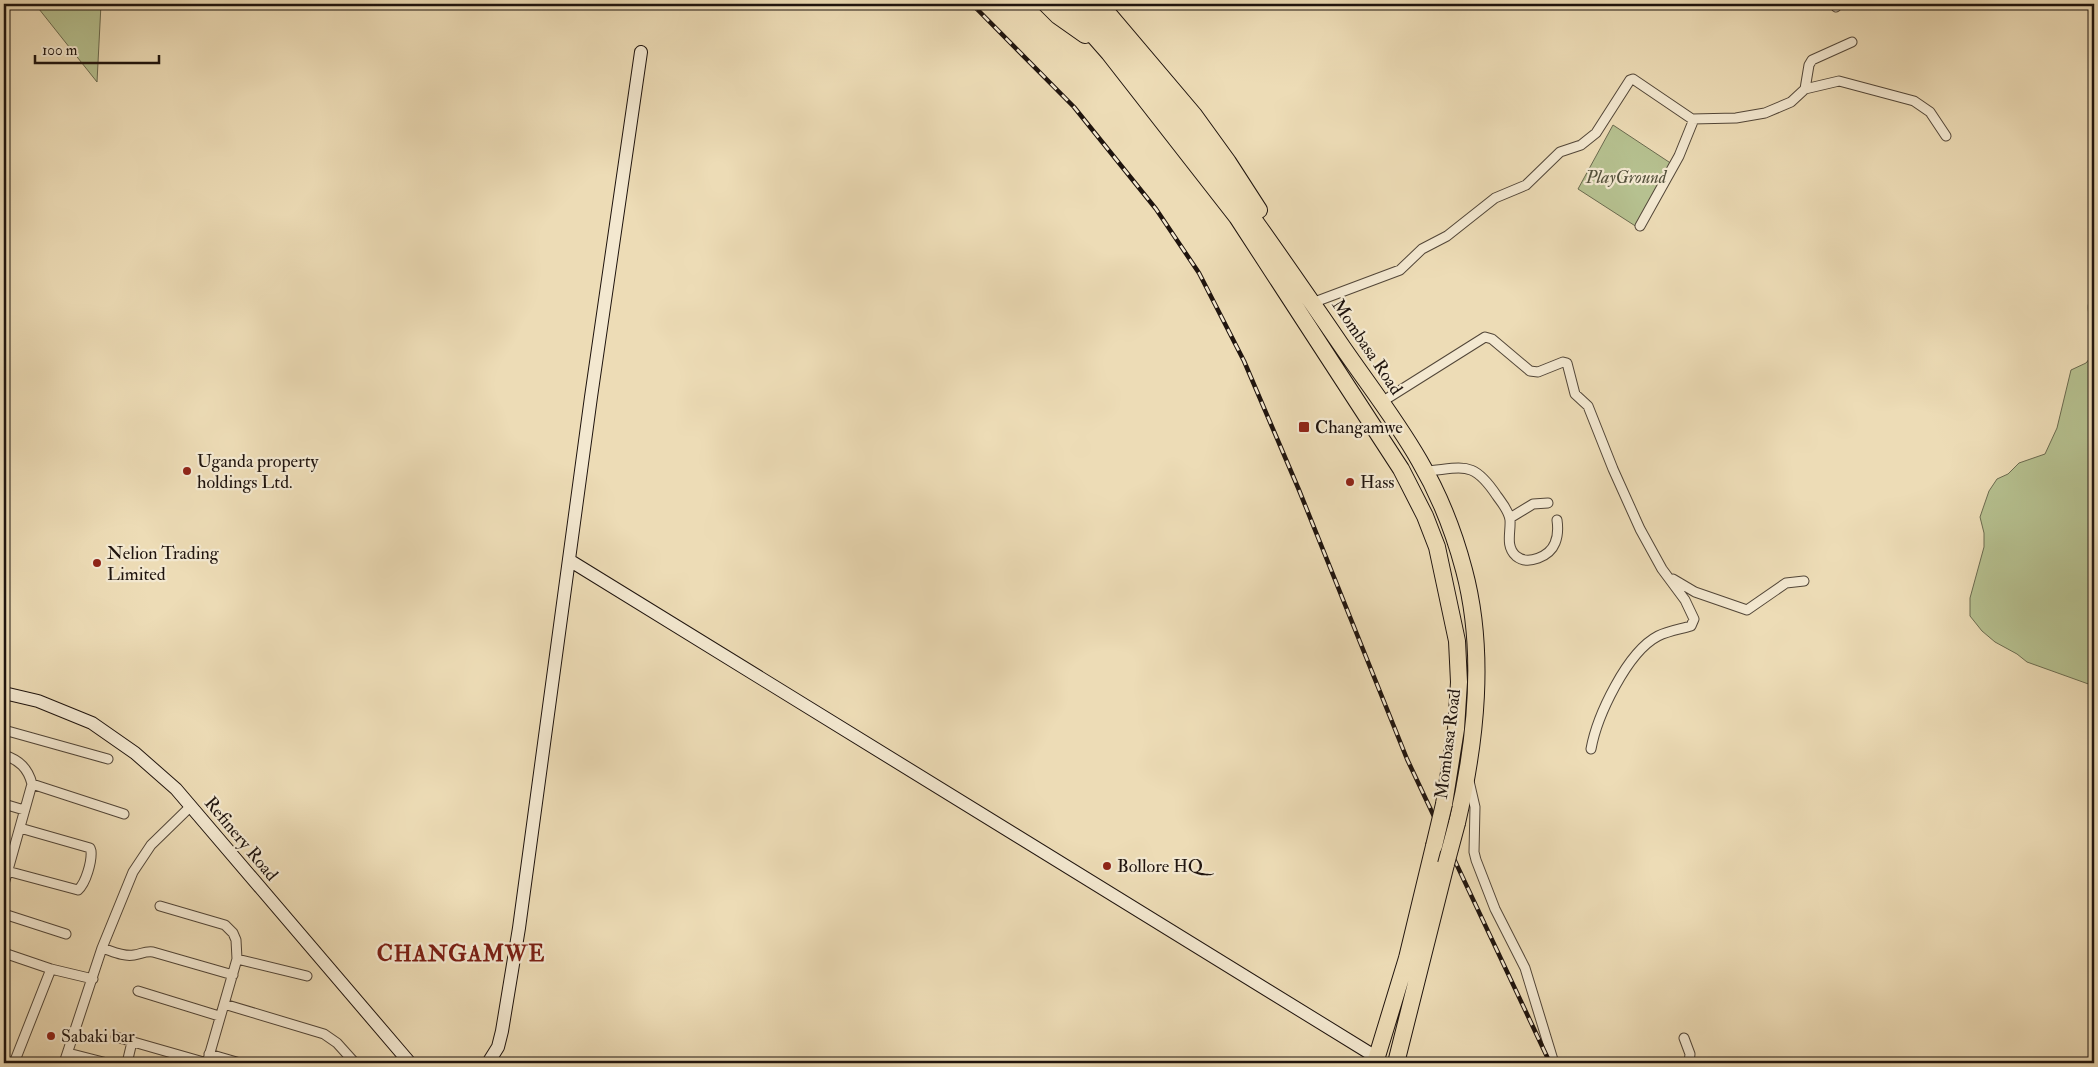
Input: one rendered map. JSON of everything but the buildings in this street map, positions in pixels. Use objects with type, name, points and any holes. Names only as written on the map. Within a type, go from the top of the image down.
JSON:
[{"type":"highway","points":[[1046,4],[1058,16],[1109,53]]},
{"type":"highway","name":"Mombasa Road","points":[[1066,4],[1109,53],[1238,217],[1401,469],[1425,516],[1437,547],[1457,642],[1459,682],[1456,729],[1444,804],[1407,958],[1376,1060]]},
{"type":"highway","name":"Mombasa Road","points":[[1080,4],[1167,104],[1248,212],[1380,402],[1425,471],[1446,515],[1464,570],[1472,616],[1476,669],[1475,710],[1468,776],[1396,1063]]},
{"type":"highway","points":[[1100,4],[1194,115],[1228,162],[1272,230],[1295,279]]},
{"type":"street","points":[[1805,89],[1809,65],[1812,60],[1852,42]]},
{"type":"street","points":[[488,1063],[498,1047],[516,947],[641,52]]},
{"type":"street","points":[[1312,303],[1400,270],[1422,249],[1447,236],[1495,198],[1526,186],[1560,152],[1581,145],[1596,133],[1630,80],[1633,79],[1688,118],[1694,119],[1736,118],[1765,113],[1791,102],[1805,89],[1839,81],[1911,100],[1930,112],[1946,136]]},
{"type":"street","points":[[1640,226],[1679,156],[1694,119]]},
{"type":"street","points":[[1380,402],[1485,336],[1492,339],[1530,371],[1538,372],[1565,362],[1575,394],[1588,406],[1613,469],[1640,529],[1668,577],[1686,600],[1694,617],[1691,626],[1658,636],[1635,655],[1602,713],[1594,733],[1591,749]]},
{"type":"street","points":[[1425,471],[1463,468],[1474,470],[1487,483],[1510,518],[1509,543],[1516,556],[1523,560],[1532,560],[1550,550],[1556,541],[1557,520]]},
{"type":"street","points":[[1510,518],[1533,504],[1548,503]]},
{"type":"street","points":[[569,560],[1376,1060]]},
{"type":"street","points":[[1668,577],[1695,592],[1747,610],[1786,584],[1804,581]]},
{"type":"street","name":"Refinery Road","points":[[4,693],[38,701],[92,723],[156,770],[190,806],[410,1063]]},
{"type":"street","points":[[4,730],[108,759]]},
{"type":"street","points":[[4,755],[21,763],[32,784],[20,828],[7,856],[8,871],[4,884]]},
{"type":"street","points":[[1468,776],[1475,807],[1474,849],[1478,866],[1495,909],[1525,968],[1554,1063]]},
{"type":"street","points":[[32,784],[124,814]]},
{"type":"street","points":[[4,804],[24,810]]},
{"type":"street","points":[[64,1063],[102,948],[124,890],[142,856],[190,806]]},
{"type":"street","points":[[8,871],[78,890],[82,885],[90,860],[91,851],[86,847],[20,828]]},
{"type":"street","points":[[160,906],[226,925],[236,940],[237,959],[207,1060]]},
{"type":"street","points":[[4,914],[66,934]]},
{"type":"street","points":[[102,948],[118,954],[132,956],[142,952],[153,952],[232,975]]},
{"type":"street","points":[[4,954],[50,969],[93,979]]},
{"type":"street","points":[[237,959],[307,976]]},
{"type":"street","points":[[14,1063],[50,969]]},
{"type":"street","points":[[138,991],[219,1016]]},
{"type":"street","points":[[224,1004],[324,1034],[336,1043],[355,1063]]},
{"type":"street","points":[[116,1037],[207,1060],[240,1063]]},
{"type":"street","points":[[1684,1038],[1690,1054],[1689,1063]]},
{"type":"street","points":[[126,1063],[132,1042]]},
{"type":"street","points":[[68,1053],[108,1063]]},
{"type":"green space","points":[[35,4],[101,4],[97,82]]},
{"type":"green space","name":"PlayGround","points":[[1613,125],[1675,166],[1640,229],[1578,189]]},
{"type":"green space","points":[[2094,287],[2094,335],[2088,306]]},
{"type":"green space","points":[[2094,353],[2094,686],[2027,662],[1995,642],[1982,631],[1970,616],[1970,598],[1984,547],[1984,533],[1980,517],[1989,491],[1997,479],[2008,474],[2019,463],[2045,454],[2057,428],[2071,370],[2086,363]]},
{"type":"railway","points":[[972,4],[1074,107],[1156,209],[1199,273],[1244,361],[1299,490],[1407,759],[1550,1063]]},
{"type":"place","name":"Changamwe","points":[[1304,427]]},
{"type":"place","name":"Uganda property holdings Ltd.","points":[[187,471]]},
{"type":"place","name":"Hass","points":[[1350,482]]},
{"type":"place","name":"Nelion Trading Limited","points":[[97,563]]},
{"type":"place","name":"Bollore HQ","points":[[1107,866]]},
{"type":"place","name":"Sabaki bar","points":[[51,1036]]},
{"type":"district","name":"CHANGAMWE","points":[[461,954]]}]
